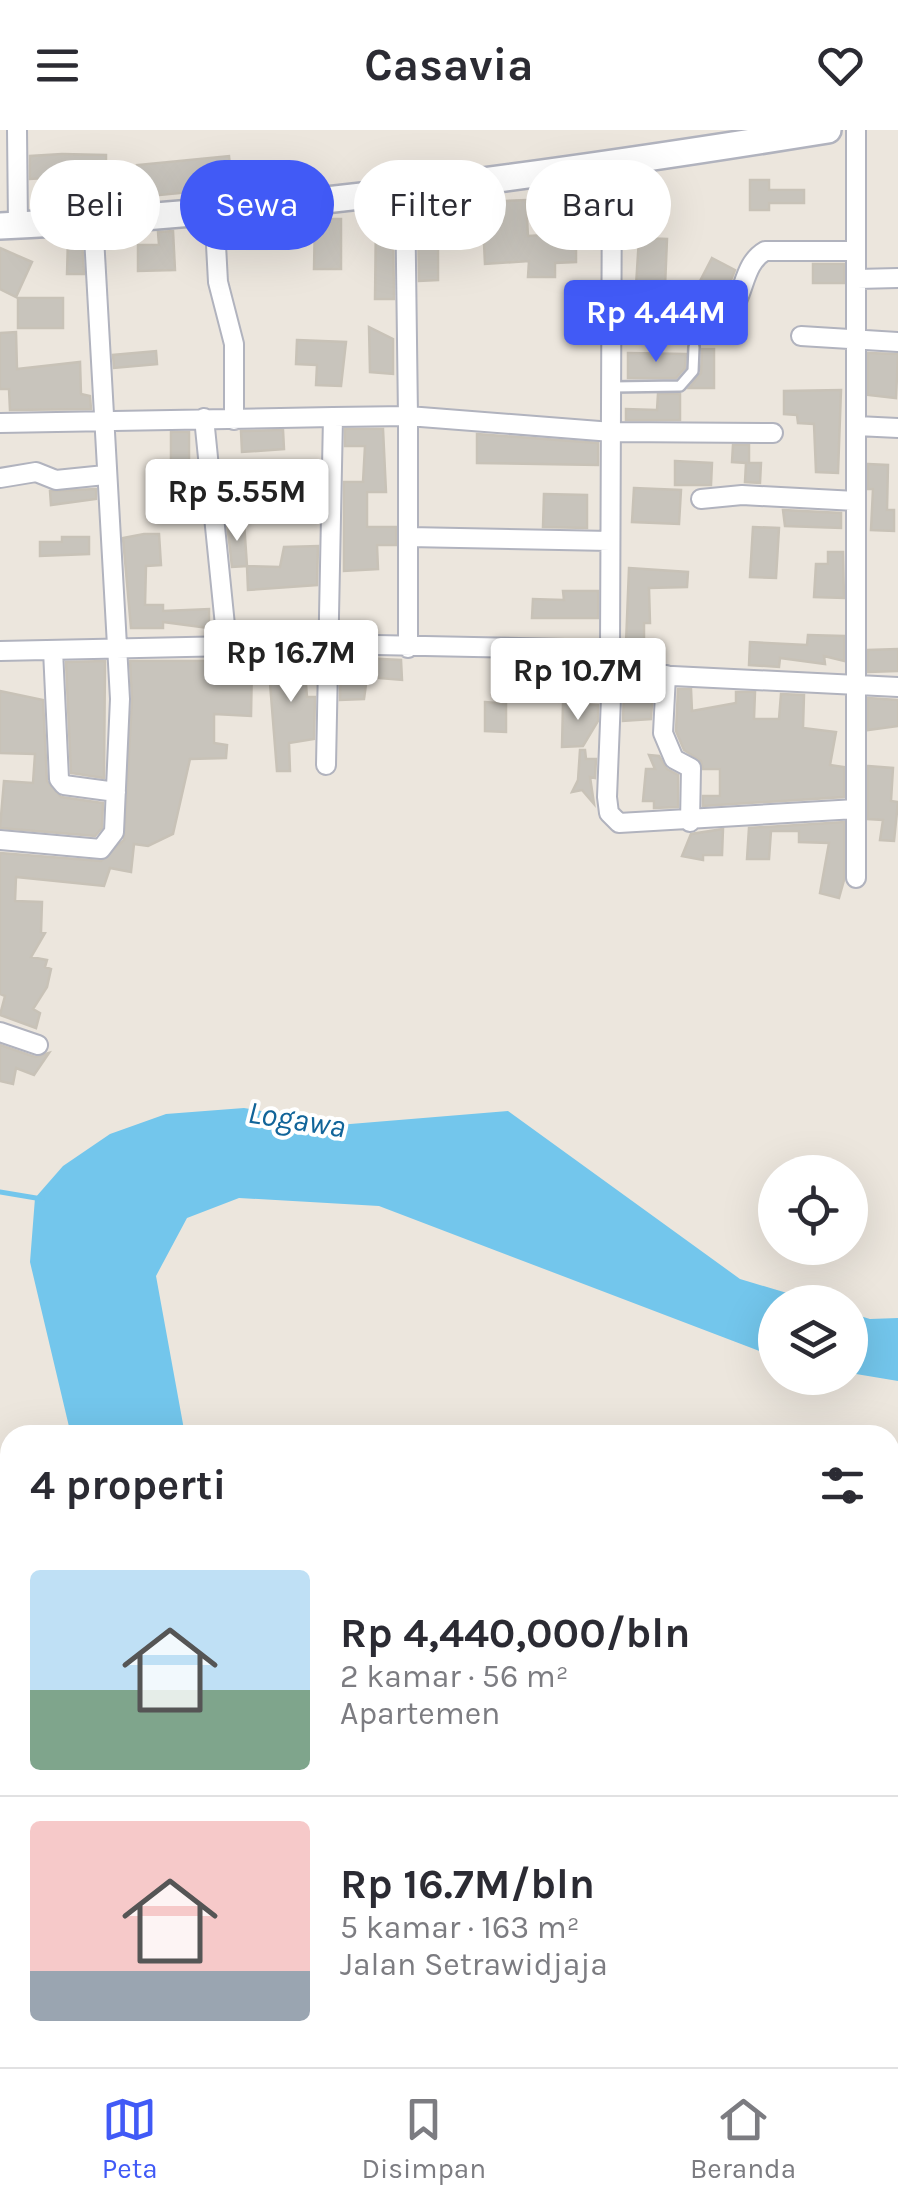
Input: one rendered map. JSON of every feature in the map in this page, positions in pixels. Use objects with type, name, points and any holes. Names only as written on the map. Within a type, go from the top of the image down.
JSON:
[{"type":"street","points":[[9,225],[17,130]]},
{"type":"street","points":[[643,160],[828,130]]},
{"type":"street","points":[[856,130],[856,878]]},
{"type":"street","points":[[0,840],[101,849],[114,832],[120,700],[94,250]]},
{"type":"street","points":[[216,250],[218,282],[234,344],[234,420]]},
{"type":"street","points":[[406,250],[408,648]]},
{"type":"street","points":[[613,250],[612,673],[607,780],[612,820],[636,824],[690,822],[856,809]]},
{"type":"street","points":[[614,311],[726,314],[736,306],[755,258],[765,250],[855,251]]},
{"type":"street","points":[[857,279],[898,278]]},
{"type":"street","points":[[801,336],[898,342]]},
{"type":"street","points":[[0,422],[408,416],[612,432],[773,433]]},
{"type":"street","points":[[326,765],[333,417]]},
{"type":"street","points":[[204,418],[220,590],[225,595],[226,645]]},
{"type":"street","points":[[856,426],[898,428]]},
{"type":"street","points":[[0,478],[36,472],[56,480],[105,476]]},
{"type":"street","points":[[702,499],[742,496],[856,502]]},
{"type":"street","points":[[409,537],[610,541]]},
{"type":"street","points":[[0,651],[328,644],[610,650]]},
{"type":"street","points":[[53,650],[59,779],[64,785],[116,792]]},
{"type":"street","points":[[612,673],[898,687]]},
{"type":"street","points":[[666,675],[663,733],[674,758],[690,768],[690,822]]},
{"type":"street","points":[[0,1032],[38,1045]]},
{"type":"lane","points":[[612,387],[680,386],[692,371],[694,347]]},
{"type":"water","name":"Logawa","points":[[244,1108],[291,1116],[314,1127],[508,1111],[740,1279],[760,1285],[758,1351],[379,1206],[239,1198],[187,1218],[156,1276],[183,1425],[69,1425],[30,1262],[35,1198],[63,1166],[110,1134],[166,1114]]},
{"type":"water","points":[[868,1318],[898,1318],[898,1381],[868,1376]]},
{"type":"building","points":[[106,155],[106,160],[30,160],[30,156]]},
{"type":"building","points":[[229,156],[229,160],[188,160]]},
{"type":"building","points":[[180,161],[180,193],[160,195],[160,163]]},
{"type":"building","points":[[750,180],[769,180],[769,190],[804,190],[804,203],[769,203],[769,210],[750,210]]},
{"type":"building","points":[[526,200],[526,250],[576,250],[576,262],[555,263],[555,277],[528,277],[529,261],[485,264],[484,250],[506,250],[506,201]]},
{"type":"building","points":[[334,219],[341,219],[341,269],[314,269],[314,250],[334,250]]},
{"type":"building","points":[[173,231],[175,270],[138,271],[138,250],[160,250],[160,232]]},
{"type":"building","points":[[0,248],[32,262],[16,297],[0,289]]},
{"type":"building","points":[[68,250],[83,250],[84,274],[67,274]]},
{"type":"building","points":[[376,250],[393,250],[394,299],[375,299]]},
{"type":"building","points":[[419,250],[438,250],[438,280],[419,281]]},
{"type":"building","points":[[638,250],[667,250],[665,287],[636,286]]},
{"type":"building","points":[[712,258],[735,270],[723,300],[697,287]]},
{"type":"building","points":[[813,264],[844,264],[844,283],[813,283]]},
{"type":"building","points":[[18,298],[63,298],[63,328],[18,328]]},
{"type":"building","points":[[574,302],[599,305],[599,325],[572,322]]},
{"type":"building","points":[[369,327],[393,339],[393,374],[370,372]]},
{"type":"building","points":[[16,332],[17,369],[80,362],[81,394],[90,396],[91,409],[10,410],[9,389],[0,389],[0,333]]},
{"type":"building","points":[[297,340],[346,342],[341,386],[316,385],[317,365],[296,364]]},
{"type":"building","points":[[702,349],[714,349],[714,388],[689,388],[701,373]]},
{"type":"building","points":[[156,351],[157,364],[114,368],[113,355]]},
{"type":"building","points":[[628,353],[686,354],[685,368],[676,378],[628,378]]},
{"type":"building","points":[[868,353],[898,354],[896,398],[868,395]]},
{"type":"building","points":[[841,390],[838,473],[816,472],[814,424],[798,423],[797,415],[784,414],[784,391]]},
{"type":"building","points":[[658,394],[680,394],[680,420],[626,420],[626,409],[657,410]]},
{"type":"building","points":[[345,429],[383,429],[386,492],[367,492],[367,527],[396,527],[396,545],[377,545],[378,569],[344,571],[344,482],[363,482],[365,446],[345,446]]},
{"type":"building","points":[[283,430],[284,449],[242,452],[241,431]]},
{"type":"building","points":[[171,432],[189,432],[189,466],[171,466]]},
{"type":"building","points":[[477,434],[598,443],[598,465],[477,463]]},
{"type":"building","points":[[733,445],[749,445],[749,463],[761,463],[760,483],[745,482],[746,463],[732,462]]},
{"type":"building","points":[[675,461],[712,463],[711,485],[675,485]]},
{"type":"building","points":[[868,464],[888,465],[887,510],[894,510],[894,531],[871,530],[873,489],[868,489]]},
{"type":"building","points":[[634,488],[681,490],[679,524],[632,522]]},
{"type":"building","points":[[96,489],[96,499],[51,505],[50,491]]},
{"type":"building","points":[[544,494],[587,495],[587,528],[543,527]]},
{"type":"building","points":[[783,510],[841,513],[841,528],[785,526]]},
{"type":"building","points":[[244,522],[247,566],[232,567],[227,523]]},
{"type":"building","points":[[753,527],[779,528],[776,578],[750,577]]},
{"type":"building","points":[[159,534],[161,565],[146,566],[145,605],[163,605],[163,611],[209,609],[209,628],[163,622],[163,628],[131,628],[123,538]]},
{"type":"building","points":[[62,537],[89,537],[89,554],[40,556],[40,542],[62,542]]},
{"type":"building","points":[[318,546],[317,585],[248,590],[247,566],[280,567],[284,547]]},
{"type":"building","points":[[828,552],[843,552],[844,598],[814,597],[816,564],[828,564]]},
{"type":"building","points":[[629,568],[688,572],[687,587],[649,588],[650,623],[644,623],[644,645],[626,644]]},
{"type":"building","points":[[563,591],[598,591],[598,618],[532,618],[533,599],[564,600]]},
{"type":"building","points":[[808,635],[844,636],[844,661],[824,656],[825,664],[780,658],[779,667],[749,665],[750,642],[807,645]]},
{"type":"building","points":[[898,649],[898,671],[868,672],[868,650]]},
{"type":"building","points":[[316,657],[315,673],[305,672],[307,697],[315,697],[314,739],[289,743],[290,771],[277,771],[268,658]]},
{"type":"building","points":[[341,657],[401,660],[402,680],[367,677],[364,699],[340,700]]},
{"type":"building","points":[[105,661],[104,778],[71,773],[66,662]]},
{"type":"building","points":[[130,661],[222,661],[222,673],[252,663],[251,716],[214,714],[214,743],[227,745],[226,758],[190,759],[173,834],[148,846],[134,844],[131,872],[110,868],[104,886],[16,877],[15,901],[42,902],[41,932],[45,933],[31,957],[47,960],[45,967],[51,969],[47,987],[33,1009],[40,1013],[36,1028],[0,1015],[5,996],[0,994],[0,853],[101,861],[124,840],[132,699]]},
{"type":"building","points":[[577,662],[571,700],[508,696],[507,664]]},
{"type":"building","points":[[624,686],[653,688],[651,719],[623,721]]},
{"type":"building","points":[[678,689],[691,689],[692,711],[736,703],[736,692],[755,692],[754,719],[779,719],[781,694],[804,695],[803,728],[836,732],[830,765],[844,767],[844,797],[703,806],[703,796],[720,796],[720,769],[703,769],[701,761],[684,750],[676,731]]},
{"type":"building","points":[[0,691],[43,700],[47,781],[61,797],[103,803],[102,828],[95,836],[0,828],[4,781],[33,783],[35,754],[0,753]]},
{"type":"building","points":[[868,698],[898,700],[898,726],[868,730]]},
{"type":"building","points":[[485,702],[506,704],[506,732],[485,731]]},
{"type":"building","points":[[563,703],[598,705],[598,721],[583,746],[562,747]]},
{"type":"building","points":[[580,750],[585,750],[586,759],[596,759],[595,778],[590,777],[594,804],[582,790],[572,792],[578,780]]},
{"type":"building","points":[[649,755],[659,756],[667,769],[678,775],[678,807],[654,808],[654,801],[643,801],[646,769],[655,769]]},
{"type":"building","points":[[868,766],[893,768],[891,801],[898,802],[894,841],[880,840],[883,820],[868,819]]},
{"type":"building","points":[[844,822],[844,880],[839,898],[820,893],[829,843],[799,842],[799,831],[771,831],[769,859],[747,859],[749,828]]},
{"type":"building","points":[[723,829],[722,855],[703,855],[703,860],[682,856],[691,834]]},
{"type":"building","points":[[0,1045],[35,1057],[49,1053],[34,1075],[16,1068],[13,1084],[0,1081]]},
{"type":"waterway","points":[[0,1192],[42,1199]]}]
